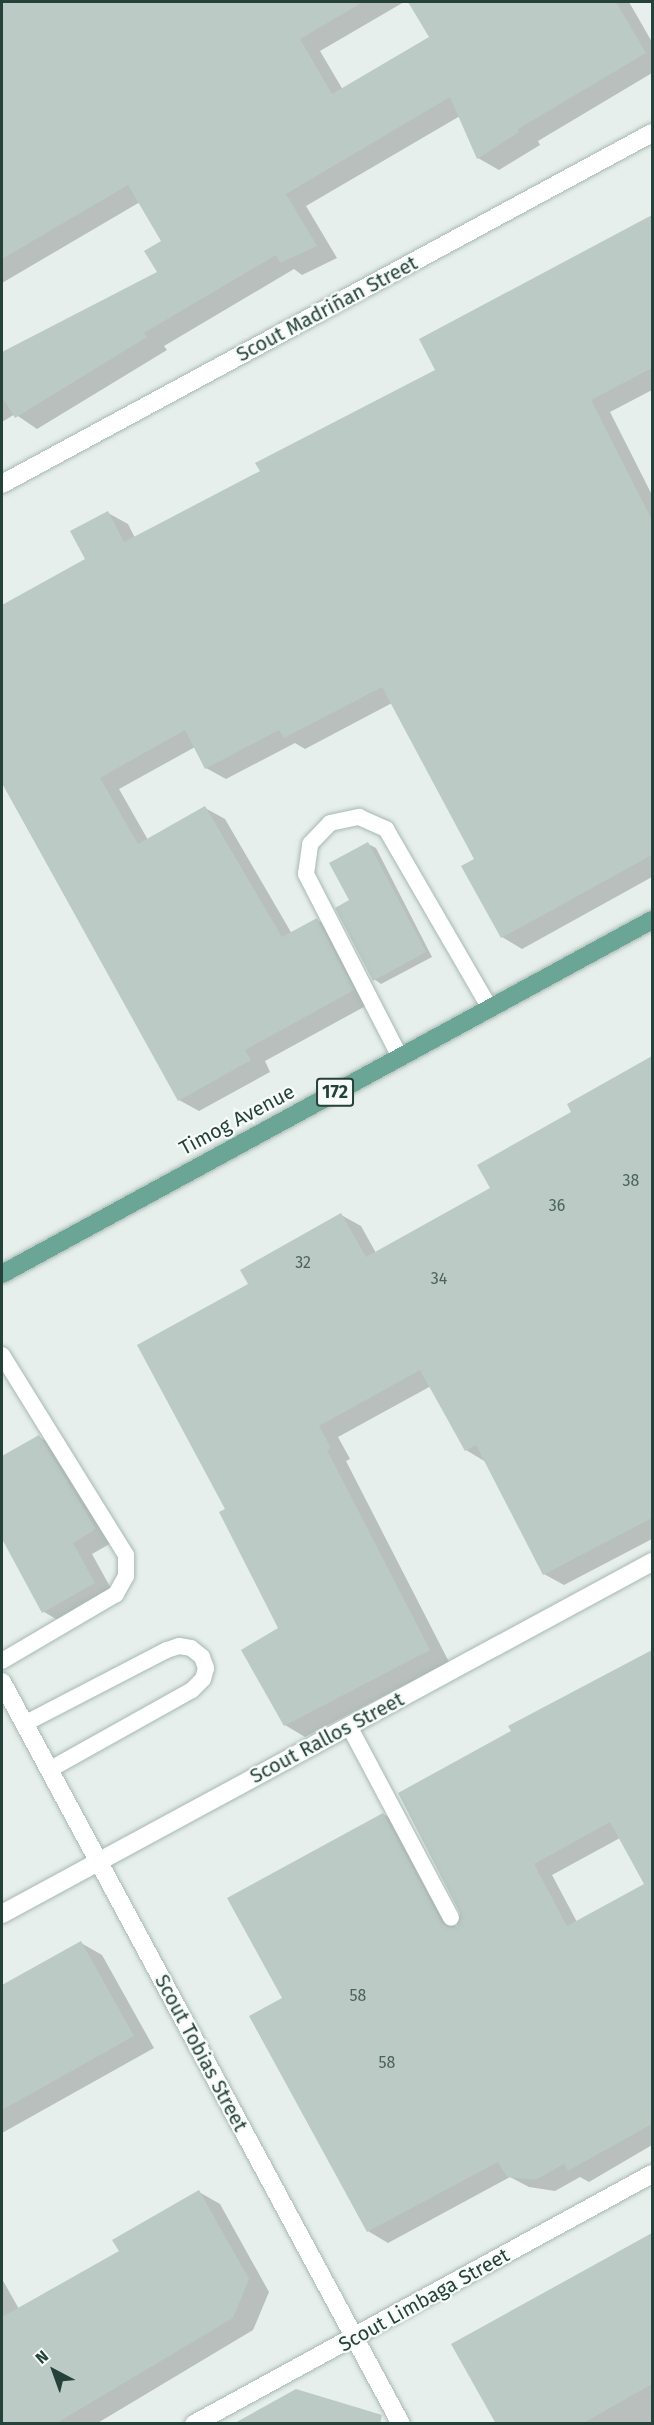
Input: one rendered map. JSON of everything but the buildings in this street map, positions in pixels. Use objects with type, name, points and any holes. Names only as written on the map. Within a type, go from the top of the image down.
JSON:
[{"type":"main road","name":"Timog Avenue","points":[[2,1274],[652,920]]},
{"type":"street","name":"Scout Madriñan Street","points":[[2,484],[652,133]]},
{"type":"street","name":"Scout Rallos Street","points":[[2,1914],[652,1562]]},
{"type":"street","name":"Scout Tobias Street","points":[[2,1682],[400,2424]]},
{"type":"street","name":"Scout Limbaga Street","points":[[194,2424],[652,2174]]},
{"type":"lane","points":[[400,1057],[306,874],[310,844],[330,823],[359,818],[386,829],[489,1007]]},
{"type":"lane","points":[[2,1355],[126,1555],[126,1576],[116,1594],[2,1660]]},
{"type":"lane","points":[[24,1724],[173,1648],[191,1648],[202,1657],[206,1668],[203,1679],[192,1690],[49,1770]]},
{"type":"lane","points":[[349,1726],[452,1918]]}]
